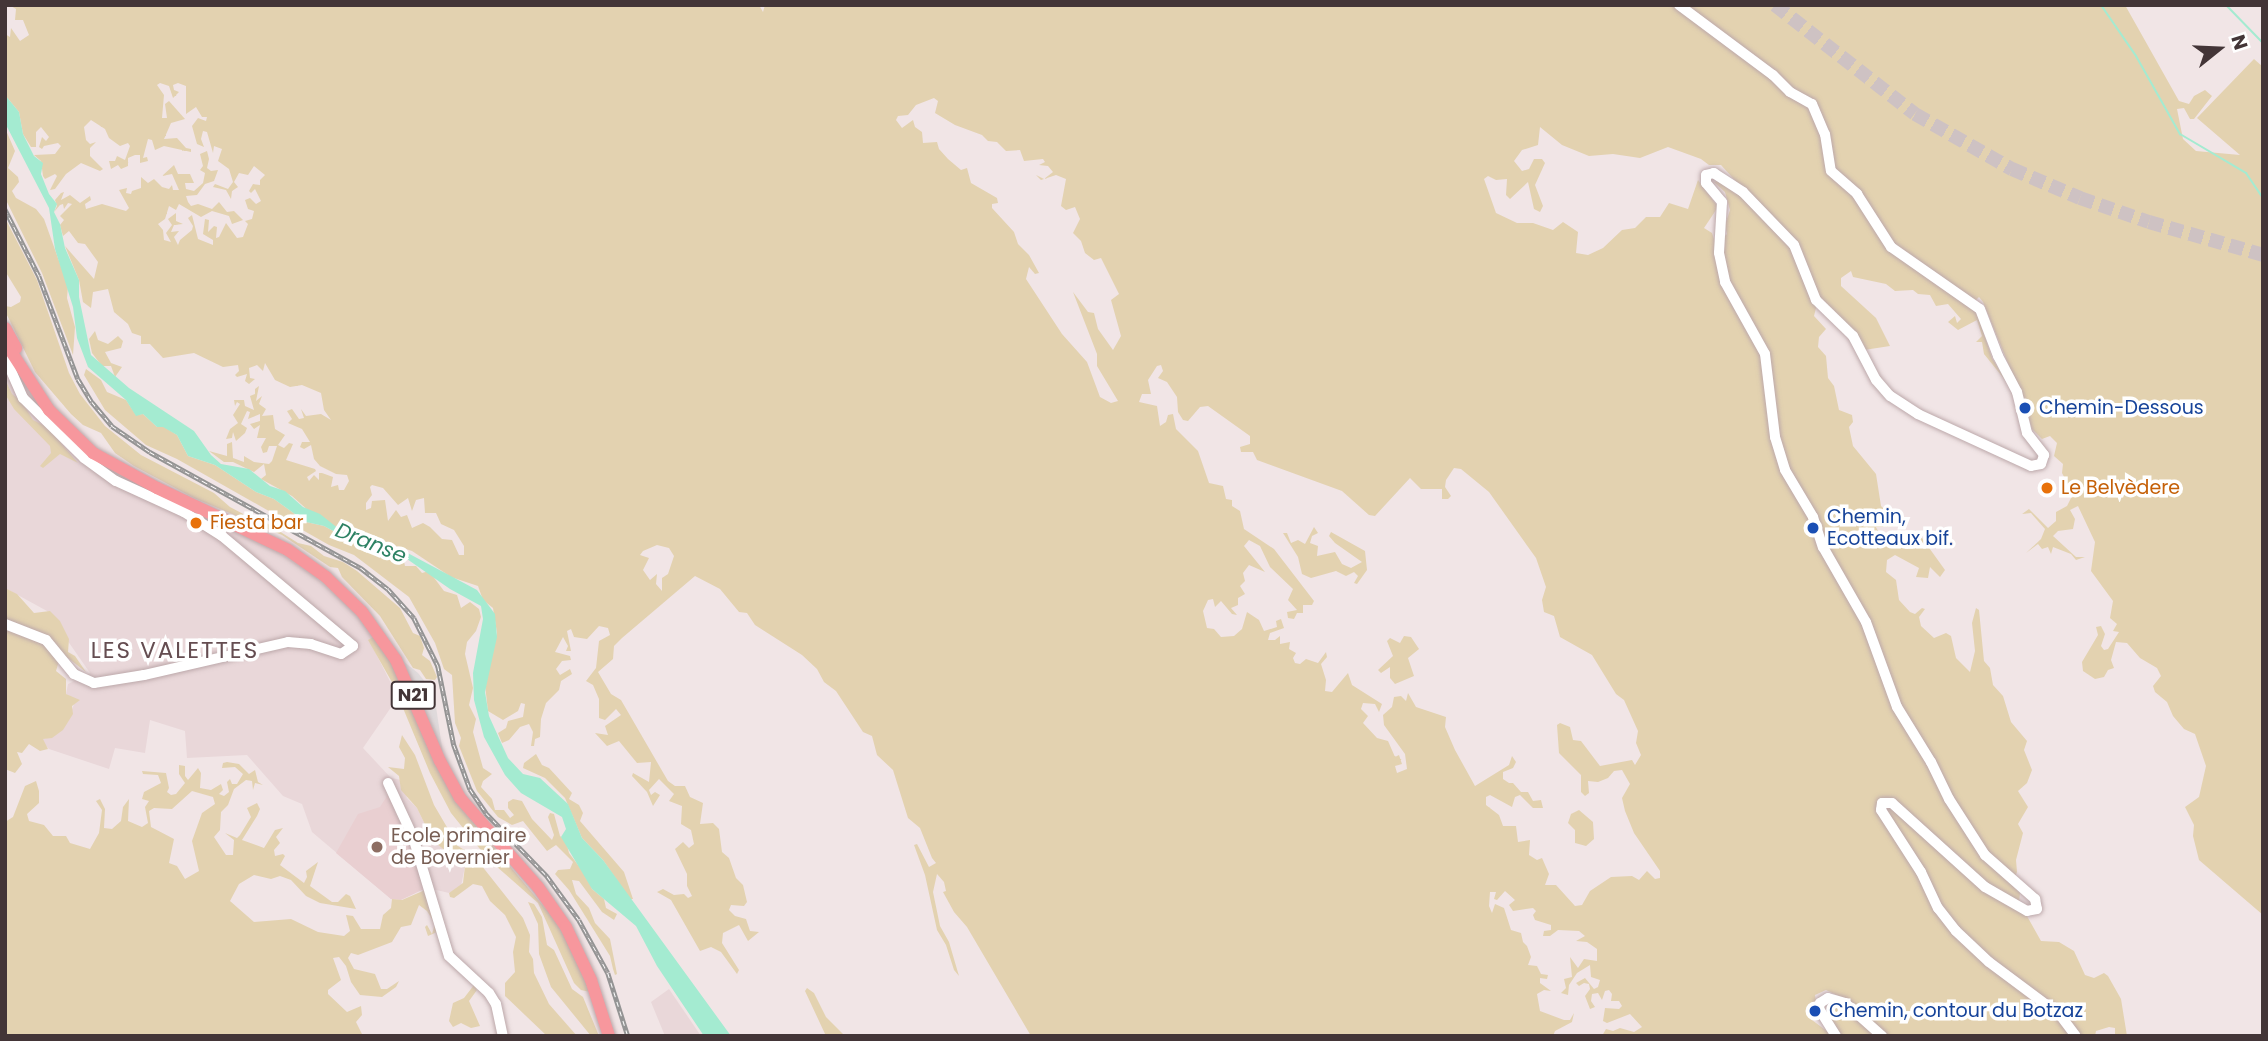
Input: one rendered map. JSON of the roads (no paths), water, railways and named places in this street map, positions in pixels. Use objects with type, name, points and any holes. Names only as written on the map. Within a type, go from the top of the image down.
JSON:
[{"type":"main road","name":"N21","points":[[5,328],[52,405],[106,459]]},
{"type":"main road","name":"N21","points":[[5,342],[11,359],[59,422],[80,442],[157,488],[288,550],[326,577],[362,612],[396,660],[440,761],[460,798],[538,887],[566,927],[592,980],[609,1036]]},
{"type":"street","points":[[1679,5],[1773,75],[1790,92],[1812,104],[1825,134],[1831,172],[1857,194],[1889,244],[1980,309],[1998,356],[2017,391],[2027,433],[2044,455],[2042,463],[2034,466],[2026,463],[1918,414],[1886,392],[1873,375],[1856,339],[1816,300],[1796,248],[1768,222],[1746,195],[1711,173],[1705,180],[1721,200],[1720,253],[1726,282],[1765,354],[1775,437],[1785,470],[1814,521],[1823,547],[1863,617],[1894,700],[1931,762],[1951,803],[1985,855],[2035,899],[2037,908],[2027,911],[1985,887],[1892,803],[1882,803],[1881,810],[1921,872],[1938,908],[1956,931],[1989,962],[2060,1014],[2076,1036]]},
{"type":"street","points":[[5,624],[46,640],[72,673],[94,683],[145,675],[288,642],[311,644],[344,653],[350,643],[222,536],[184,512],[116,481],[84,458],[28,404],[11,377],[11,359]]},
{"type":"street","points":[[388,783],[412,837],[449,956],[489,993],[496,1004],[502,1036]]},
{"type":"street","points":[[1836,1036],[1819,1009],[1820,1003],[1828,998],[1845,1003],[1882,1036]]},
{"type":"water","name":"Dranse","points":[[5,95],[19,112],[23,134],[34,156],[43,163],[41,174],[49,194],[57,204],[54,212],[79,280],[79,297],[91,355],[129,388],[194,431],[221,464],[249,469],[270,486],[285,491],[303,507],[320,514],[344,533],[402,550],[477,590],[495,614],[497,637],[485,692],[489,716],[508,758],[523,774],[540,778],[568,804],[582,838],[603,860],[731,1036],[704,1036],[657,966],[636,926],[592,889],[561,837],[566,829],[562,817],[521,793],[505,775],[484,737],[474,700],[473,673],[483,619],[481,606],[450,589],[407,559],[361,546],[324,526],[306,522],[274,499],[256,492],[215,465],[188,456],[177,435],[163,427],[157,427],[143,414],[136,416],[126,400],[88,367],[77,338],[73,307],[55,249],[49,208],[5,123]]},
{"type":"waterway","points":[[2101,5],[2136,56],[2180,134],[2246,173],[2263,198]]},
{"type":"waterway","points":[[2226,5],[2263,43]]},
{"type":"tunnel","points":[[1775,5],[1915,114],[2012,169],[2080,198],[2149,222],[2263,255]]},
{"type":"railway","points":[[5,209],[39,276],[78,379],[92,402],[112,426],[150,452],[361,568],[388,589],[414,618],[438,666],[454,745],[470,789],[486,813],[547,876],[579,920],[608,973],[628,1036]]},
{"type":"place","name":"Chemin-Dessous","points":[[2025,408]]},
{"type":"place","name":"Le Belvèdere","points":[[2047,488]]},
{"type":"place","name":"Fiesta bar","points":[[196,523]]},
{"type":"place","name":"Chemin, Ecotteaux bif.","points":[[1813,528]]},
{"type":"place","name":"Ecole primaire de Bovernier","points":[[377,847]]},
{"type":"place","name":"Chemin, contour du Botzaz","points":[[1815,1011]]},
{"type":"district","name":"LES VALETTES","points":[[175,650]]}]
